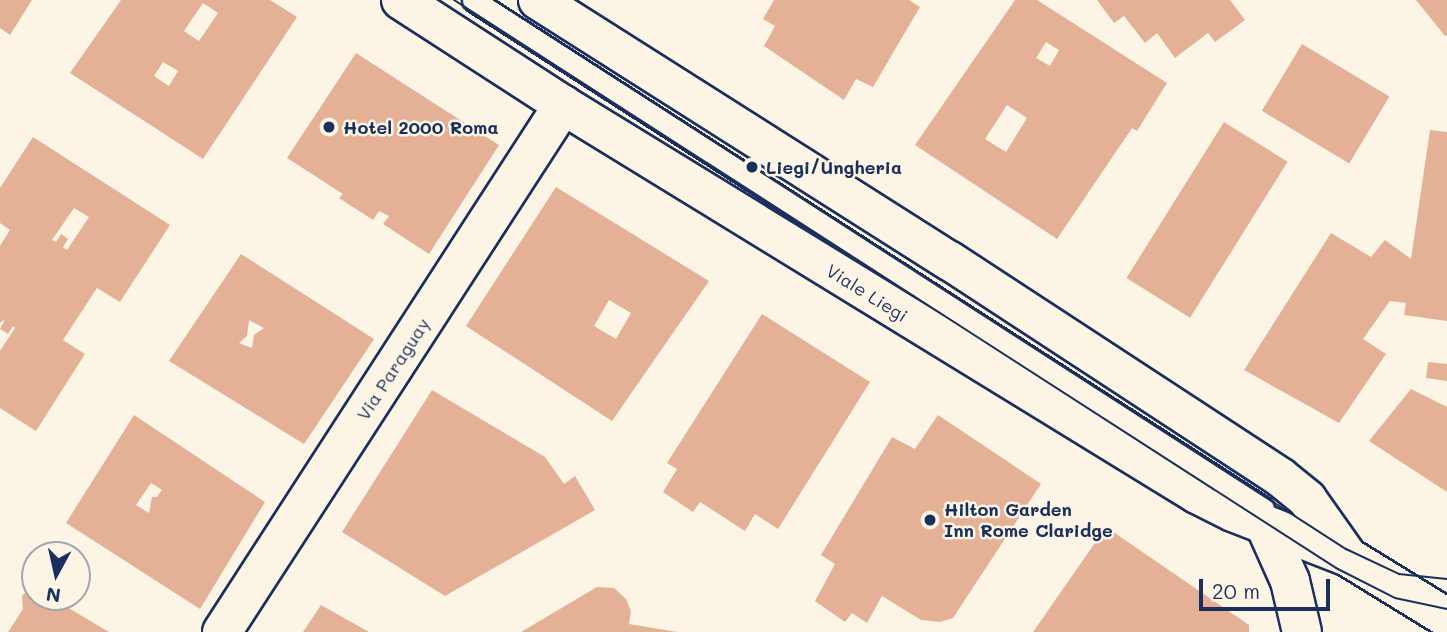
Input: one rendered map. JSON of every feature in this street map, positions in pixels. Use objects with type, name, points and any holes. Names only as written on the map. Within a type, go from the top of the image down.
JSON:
[{"type":"main road","name":"Viale Liegi","points":[[401,0],[563,106],[1197,494],[1265,525],[1348,557]]},
{"type":"main road","points":[[538,0],[950,261],[1286,482],[1307,499],[1348,557],[1447,618]]},
{"type":"main road","name":"Via Paraguay","points":[[222,632],[563,106]]},
{"type":"main road","points":[[1265,525],[1290,581],[1302,632]]},
{"type":"lane","name":"Viale Liegi","points":[[473,0],[1189,463],[1348,557]]},
{"type":"lane","points":[[1407,595],[1447,596]]},
{"type":"building","points":[[0,0],[32,0],[10,35],[0,28]]},
{"type":"building","points":[[121,0],[270,0],[297,17],[203,159],[70,73]],"holes":[[[203,3],[218,13],[199,41],[184,31]],[[163,62],[178,71],[169,86],[154,76]]]},
{"type":"building","points":[[774,0],[909,0],[920,7],[873,87],[856,79],[844,100],[764,46],[775,26],[763,19]]},
{"type":"building","points":[[1015,0],[1037,0],[1167,83],[1137,131],[1132,128],[1057,239],[915,145]],"holes":[[[1046,42],[1059,50],[1050,66],[1036,58]],[[1007,105],[1027,118],[1006,152],[985,139]]]},
{"type":"building","points":[[1097,0],[1230,0],[1245,20],[1215,42],[1208,33],[1175,58],[1157,33],[1145,43],[1124,16],[1114,23]]},
{"type":"building","points":[[1416,0],[1447,0],[1447,35],[1445,36]]},
{"type":"building","points":[[1302,44],[1389,97],[1349,163],[1262,111]]},
{"type":"building","points":[[356,53],[499,145],[429,254],[383,224],[389,216],[379,211],[373,220],[339,198],[343,194],[287,158]]},
{"type":"building","points":[[1224,122],[1288,162],[1190,318],[1126,278]]},
{"type":"building","points":[[1430,130],[1447,132],[1447,321],[1404,315],[1406,303],[1390,301],[1363,339],[1386,354],[1339,423],[1244,370],[1331,233],[1371,257],[1385,240],[1411,259]]},
{"type":"building","points":[[33,137],[170,225],[120,302],[97,288],[63,340],[85,354],[36,431],[0,408],[0,351],[15,328],[13,326],[8,334],[0,329],[5,319],[0,323],[0,246],[10,230],[0,223],[0,188]],"holes":[[[74,208],[89,217],[67,250],[63,247],[68,239],[61,234],[56,242],[52,240]]]},
{"type":"building","points":[[556,187],[709,281],[612,421],[466,326]],"holes":[[[609,300],[631,313],[616,339],[594,326]]]},
{"type":"building","points":[[241,254],[374,339],[304,444],[169,361]],"holes":[[[249,320],[264,328],[254,335],[252,348],[239,343],[247,336]]]},
{"type":"building","points":[[762,314],[870,382],[778,529],[755,514],[745,531],[700,502],[693,512],[663,492],[677,469],[667,463]]},
{"type":"building","points":[[1428,362],[1447,364],[1447,381],[1426,378]]},
{"type":"building","points":[[1411,389],[1447,407],[1447,492],[1369,441]]},
{"type":"building","points":[[432,390],[545,457],[564,484],[575,476],[595,510],[445,596],[342,532]]},
{"type":"building","points":[[134,415],[265,502],[200,609],[66,523]],"holes":[[[151,483],[162,490],[157,497],[152,497],[149,513],[136,505]]]},
{"type":"building","name":"Hilton Garden Inn Rome Claridge","points":[[938,415],[1041,484],[953,618],[940,622],[921,620],[882,596],[867,623],[852,613],[845,622],[815,601],[835,564],[821,555],[892,437],[915,449]]},
{"type":"building","points":[[1106,527],[1249,625],[1249,632],[1033,632]]},
{"type":"building","points":[[597,587],[614,588],[626,599],[631,612],[629,624],[677,632],[521,632]]},
{"type":"building","points":[[321,605],[369,632],[303,632]]},
{"type":"building","points":[[22,611],[74,611],[109,632],[8,632]]},
{"type":"tram line","points":[[454,0],[1336,568],[1395,598],[1447,609]]},
{"type":"tram line","points":[[494,0],[1346,549],[1399,574],[1447,579]]},
{"type":"place","name":"Hotel 2000 Roma","points":[[329,127]]},
{"type":"place","name":"Liegi/Ungheria","points":[[752,167]]},
{"type":"place","name":"Hilton Garden Inn Rome Claridge","points":[[930,520]]}]
